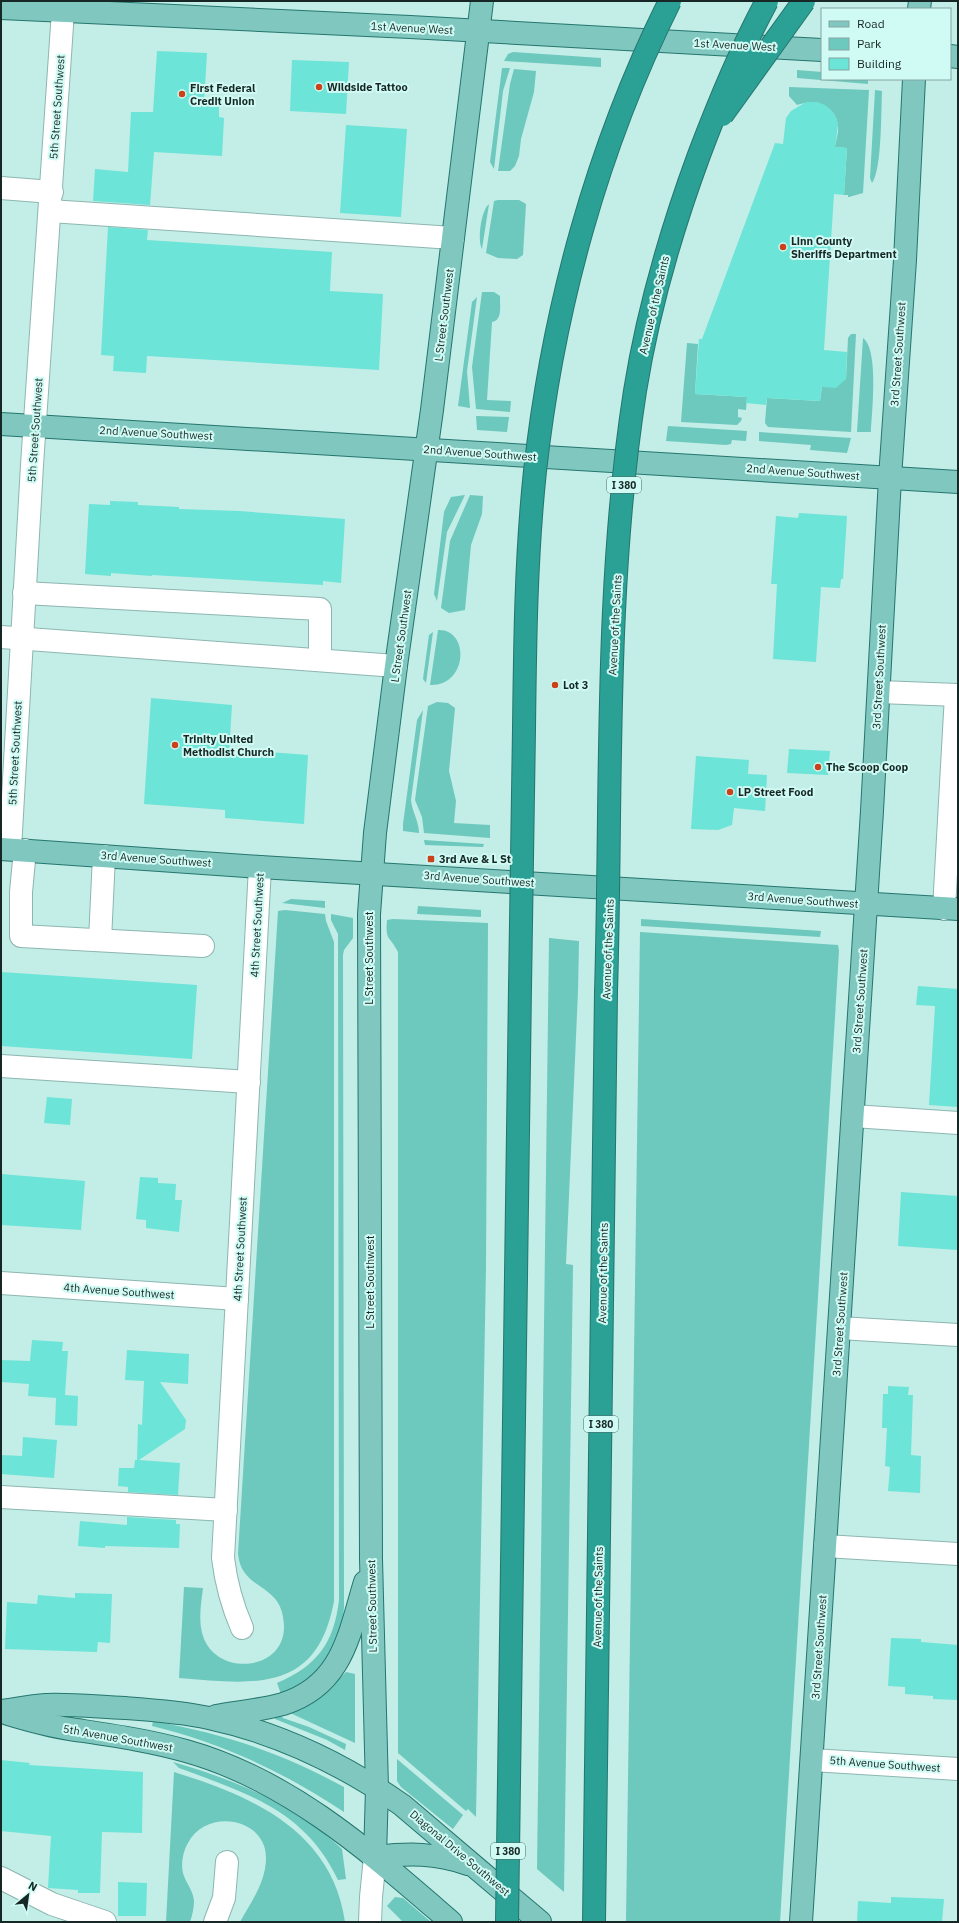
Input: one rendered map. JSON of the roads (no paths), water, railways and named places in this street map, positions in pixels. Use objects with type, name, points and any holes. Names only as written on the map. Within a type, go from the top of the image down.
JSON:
[{"type":"highway","name":"I 380","points":[[507,1922],[526,625],[535,471],[544,410],[568,286],[585,219],[604,158],[627,96],[670,1]]},
{"type":"highway","name":"Avenue of the Saints","points":[[594,1922],[606,992],[614,613],[624,481],[635,390],[650,315],[666,253],[720,97],[746,39],[767,1]]},
{"type":"highway","points":[[705,139],[804,1]]},
{"type":"main road","name":"L Street Southwest","points":[[375,1857],[377,1788],[371,1559],[369,914],[371,873],[396,666],[427,450],[454,238],[482,1]]},
{"type":"main road","name":"1st Avenue West","points":[[1,8],[64,6],[478,32],[821,50]]},
{"type":"main road","name":"3rd Street Southwest","points":[[802,1922],[879,692],[890,478],[905,260],[914,80]]},
{"type":"main road","name":"2nd Avenue Southwest","points":[[1,424],[958,482]]},
{"type":"main road","name":"3rd Avenue Southwest","points":[[12,849],[260,867],[951,909]]},
{"type":"main road","points":[[208,1717],[281,1705],[295,1700],[323,1682],[340,1660],[346,1645],[371,1559]]},
{"type":"main road","name":"5th Avenue Southwest","points":[[1,1712],[45,1705],[70,1705],[166,1711],[208,1717],[245,1726],[307,1750],[377,1788]]},
{"type":"main road","name":"5th Avenue Southwest","points":[[1,1712],[68,1729],[151,1741],[188,1751],[221,1763],[251,1776],[297,1801],[346,1833],[375,1857]]},
{"type":"main road","name":"Diagonal Drive Southwest","points":[[377,1788],[402,1805],[540,1922]]},
{"type":"main road","points":[[375,1857],[406,1853],[425,1854],[446,1857],[474,1865]]},
{"type":"main road","points":[[375,1857],[451,1922]]},
{"type":"street","name":"5th Street Southwest","points":[[64,6],[24,593],[11,638],[12,849],[21,892],[21,936],[100,940]]},
{"type":"street","points":[[1,188],[51,201],[454,238]]},
{"type":"street","points":[[24,593],[320,609],[320,659]]},
{"type":"street","points":[[11,638],[320,659],[396,666]]},
{"type":"street","points":[[879,692],[957,695],[951,909]]},
{"type":"street","points":[[104,856],[100,940],[202,946]]},
{"type":"street","name":"4th Street Southwest","points":[[242,1628],[233,1606],[226,1581],[223,1558],[260,867]]},
{"type":"street","points":[[1,1066],[249,1082]]},
{"type":"street","points":[[853,1116],[958,1123]]},
{"type":"street","name":"4th Avenue Southwest","points":[[1,1283],[237,1299]]},
{"type":"street","points":[[839,1328],[958,1335]]},
{"type":"street","points":[[1,1497],[226,1510]]},
{"type":"street","points":[[825,1546],[958,1554]]},
{"type":"street","name":"5th Avenue Southwest","points":[[812,1760],[958,1769]]},
{"type":"street","name":"L Street Southwest","points":[[370,1922],[375,1857]]},
{"type":"street","points":[[215,1922],[224,1898],[227,1862]]},
{"type":"street","points":[[1,1878],[52,1904],[105,1922]]},
{"type":"place","name":"Wildside Tattoo","points":[[319,87]]},
{"type":"place","name":"First Federal Credit Union","points":[[182,94]]},
{"type":"place","name":"Linn County Sheriffs Department","points":[[783,247]]},
{"type":"place","name":"Lot 3","points":[[555,685]]},
{"type":"place","name":"Trinity United Methodist Church","points":[[175,745]]},
{"type":"place","name":"The Scoop Coop","points":[[818,767]]},
{"type":"place","name":"LP Street Food","points":[[730,792]]},
{"type":"place","name":"3rd Ave & L St","points":[[431,859]]}]
